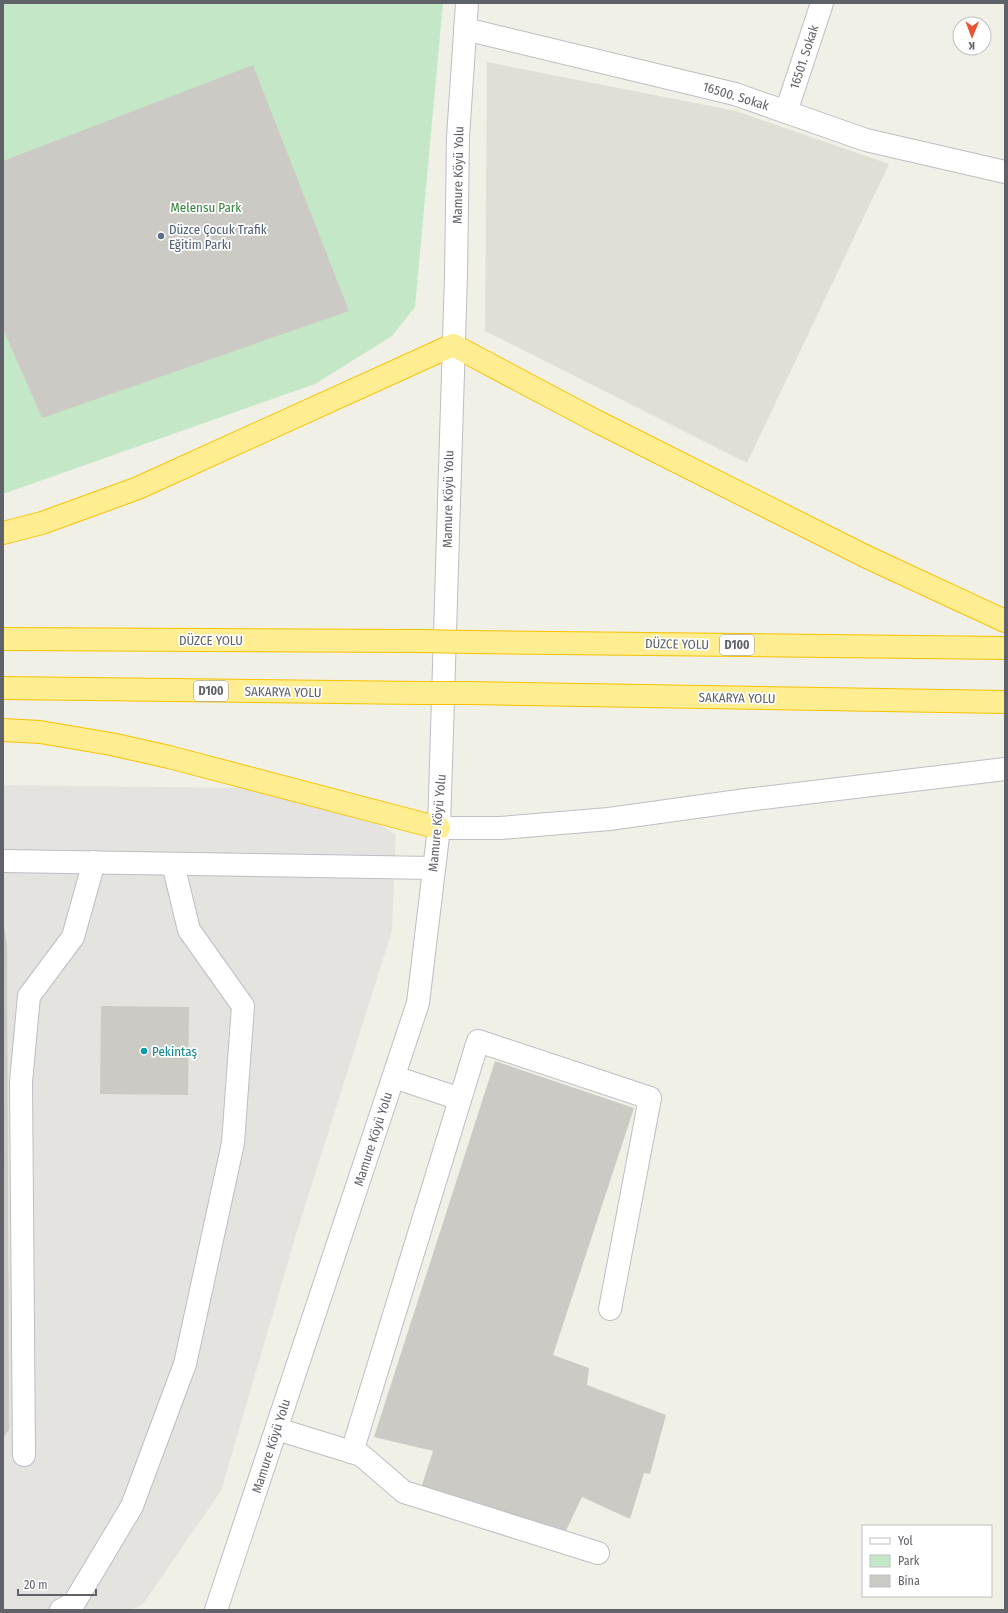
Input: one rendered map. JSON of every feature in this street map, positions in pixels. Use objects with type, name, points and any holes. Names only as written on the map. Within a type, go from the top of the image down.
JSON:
[{"type":"highway","points":[[3,534],[42,523],[138,488],[453,345],[596,421],[867,557],[1005,621]]},
{"type":"highway","name":"DÜZCE YOLU","points":[[3,639],[420,641],[1005,648]]},
{"type":"highway","name":"SAKARYA YOLU","points":[[3,688],[469,693],[1005,702]]},
{"type":"highway","points":[[3,730],[40,732],[111,744],[169,757],[439,828]]},
{"type":"street","name":"Mamure Köyü Yolu","points":[[216,1610],[418,1003],[439,828],[456,275],[458,137],[467,3]]},
{"type":"street","name":"16501. Sokak","points":[[786,112],[822,3]]},
{"type":"street","name":"16500. Sokak","points":[[465,29],[735,94],[866,140],[1005,172]]},
{"type":"street","points":[[439,828],[500,828],[609,819],[754,799],[1005,769]]},
{"type":"street","points":[[3,861],[433,868]]},
{"type":"street","points":[[24,1455],[21,1082],[29,996],[73,937],[94,862]]},
{"type":"street","points":[[61,1610],[74,1603],[132,1506],[185,1364],[233,1143],[243,1006],[189,930],[173,864]]},
{"type":"street","points":[[352,1452],[478,1042],[650,1098],[610,1308]]},
{"type":"street","points":[[394,1077],[460,1099]]},
{"type":"street","points":[[276,1429],[361,1455],[404,1492],[598,1553]]},
{"type":"shaded area","points":[[487,62],[736,111],[889,164],[747,463],[485,331]]},
{"type":"shaded area","points":[[3,785],[312,789],[396,834],[392,931],[298,1228],[221,1491],[143,1604],[131,1610],[3,1610]]},
{"type":"green space","name":"Melensu Park","points":[[3,3],[443,3],[415,307],[392,336],[315,384],[3,494]]},
{"type":"building","name":"Düzce Çocuk Trafik Eğitim Parkı","points":[[253,65],[349,311],[42,418],[3,329],[3,161]]},
{"type":"building","points":[[3,921],[7,944],[9,1430],[3,1438]]},
{"type":"building","name":"Pekintaş","points":[[101,1006],[189,1007],[188,1095],[100,1094]]},
{"type":"building","points":[[495,1061],[634,1108],[553,1355],[589,1368],[587,1385],[666,1415],[650,1474],[644,1473],[630,1519],[582,1497],[563,1537],[421,1488],[433,1451],[374,1437]]},
{"type":"place","name":"Düzce Çocuk Trafik Eğitim Parkı","points":[[161,236]]},
{"type":"place","name":"Pekintaş","points":[[144,1051]]}]
